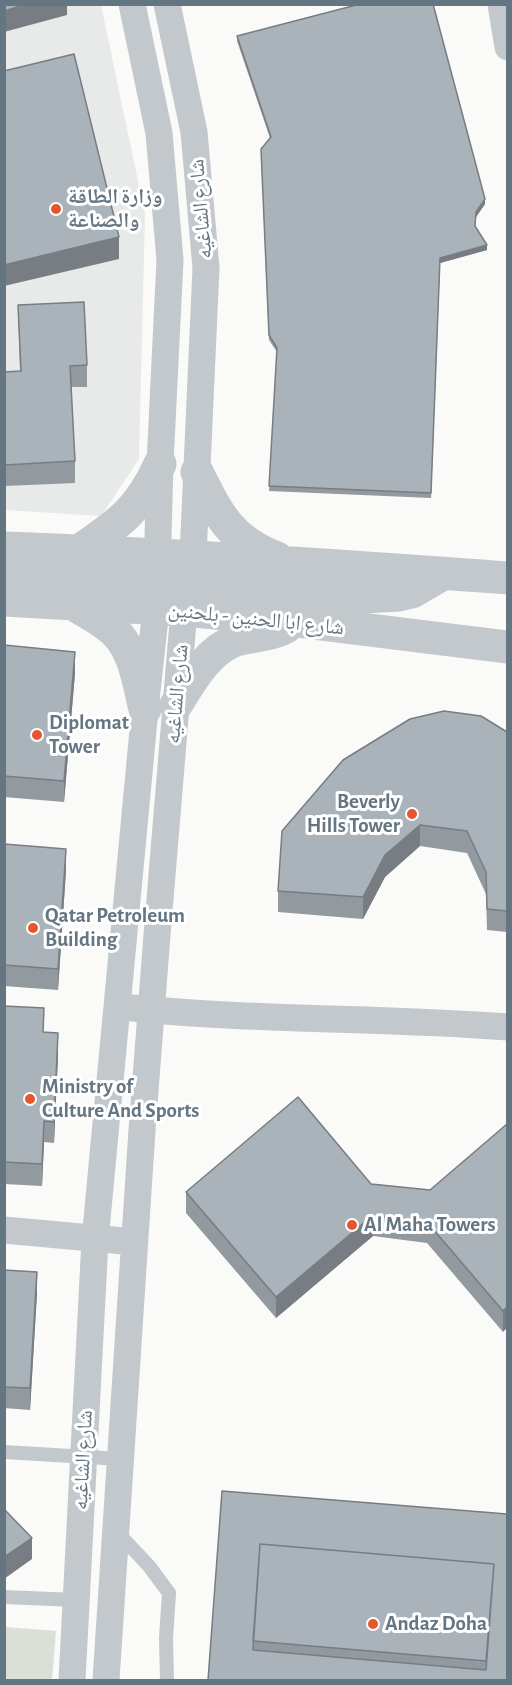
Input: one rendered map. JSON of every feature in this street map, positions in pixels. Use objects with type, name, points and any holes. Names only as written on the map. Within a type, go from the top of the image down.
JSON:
[{"type":"street","name":"شارع الشاغيه","points":[[106,1680],[152,1010],[160,707],[169,589],[160,464],[170,260],[159,133],[132,4]]},
{"type":"street","name":"شارع الشاغيه","points":[[167,4],[194,132],[206,268],[193,556]]},
{"type":"street","points":[[501,4],[507,47]]},
{"type":"street","points":[[79,551],[129,514],[142,499],[160,464]]},
{"type":"street","points":[[197,472],[215,508],[241,538],[262,552],[287,561]]},
{"type":"street","name":"شارع ابا الحنين - بلحنين","points":[[4,548],[79,551],[169,589],[298,621],[507,646]]},
{"type":"street","points":[[169,589],[166,579],[183,571],[193,556],[507,578]]},
{"type":"street","points":[[4,580],[364,597],[412,592],[444,574]]},
{"type":"street","name":"شارع ابا الحنين - بلحنين","points":[[4,600],[75,605],[169,589]]},
{"type":"street","points":[[75,605],[106,625],[124,642],[160,707],[222,647],[237,640],[280,631],[298,621]]},
{"type":"street","name":"شارع الشاغيه","points":[[72,1680],[95,1240],[117,1006],[160,707]]},
{"type":"street","points":[[117,1006],[291,1018],[379,1019],[507,1027]]},
{"type":"street","points":[[4,1230],[135,1242]]},
{"type":"lane","points":[[4,1452],[121,1459]]},
{"type":"lane","points":[[116,1531],[149,1566],[169,1593],[166,1638],[167,1680]]},
{"type":"lane","points":[[4,1597],[76,1600]]},
{"type":"shaded area","points":[[4,5],[101,5],[145,214],[139,459],[101,516],[5,510]]},
{"type":"shaded area","points":[[5,1627],[56,1631],[52,1680],[5,1680]]},
{"type":"building","points":[[4,4],[27,4],[4,11]]},
{"type":"building","points":[[360,4],[433,4],[485,199],[476,212],[475,226],[487,245],[440,258],[431,493],[269,486],[277,348],[269,335],[261,149],[271,137],[237,36]]},
{"type":"building","name":"وزارة الطاقة والصناعة","points":[[74,54],[119,237],[4,265],[4,71]]},
{"type":"building","points":[[84,302],[87,365],[70,366],[75,461],[4,465],[4,372],[21,371],[18,305]]},
{"type":"building","name":"Diplomat Tower","points":[[4,645],[75,652],[64,781],[4,776]]},
{"type":"building","name":"Beverly Hills Tower","points":[[444,711],[481,716],[507,732],[507,911],[487,909],[486,872],[467,831],[420,825],[385,855],[363,897],[278,891],[282,831],[343,760],[410,719]]},
{"type":"building","name":"Qatar Petroleum Building","points":[[4,844],[66,849],[58,969],[4,965]]},
{"type":"building","name":"Ministry of Culture And Sports","points":[[4,1006],[44,1008],[43,1032],[58,1033],[54,1122],[44,1121],[42,1164],[4,1162]]},
{"type":"building","name":"Al Maha Towers","points":[[298,1097],[371,1184],[430,1190],[507,1124],[507,1307],[503,1311],[427,1222],[373,1215],[276,1297],[186,1192]]},
{"type":"building","points":[[4,1270],[37,1272],[30,1388],[4,1387]]},
{"type":"building","points":[[222,1491],[507,1514],[507,1680],[208,1680]],"holes":[[[260,1544],[494,1564],[486,1670],[253,1650]]]},
{"type":"building","points":[[4,1509],[32,1538],[4,1557]]},
{"type":"building","name":"Andaz Doha","points":[[260,1544],[494,1564],[486,1661],[253,1641]]},
{"type":"place","name":"وزارة الطاقة والصناعة","points":[[56,209]]},
{"type":"place","name":"Diplomat Tower","points":[[37,735]]},
{"type":"place","name":"Beverly Hills Tower","points":[[412,814]]},
{"type":"place","name":"Qatar Petroleum Building","points":[[33,928]]},
{"type":"place","name":"Ministry of Culture And Sports","points":[[30,1099]]},
{"type":"place","name":"Al Maha Towers","points":[[352,1225]]},
{"type":"place","name":"Andaz Doha","points":[[373,1624]]}]
